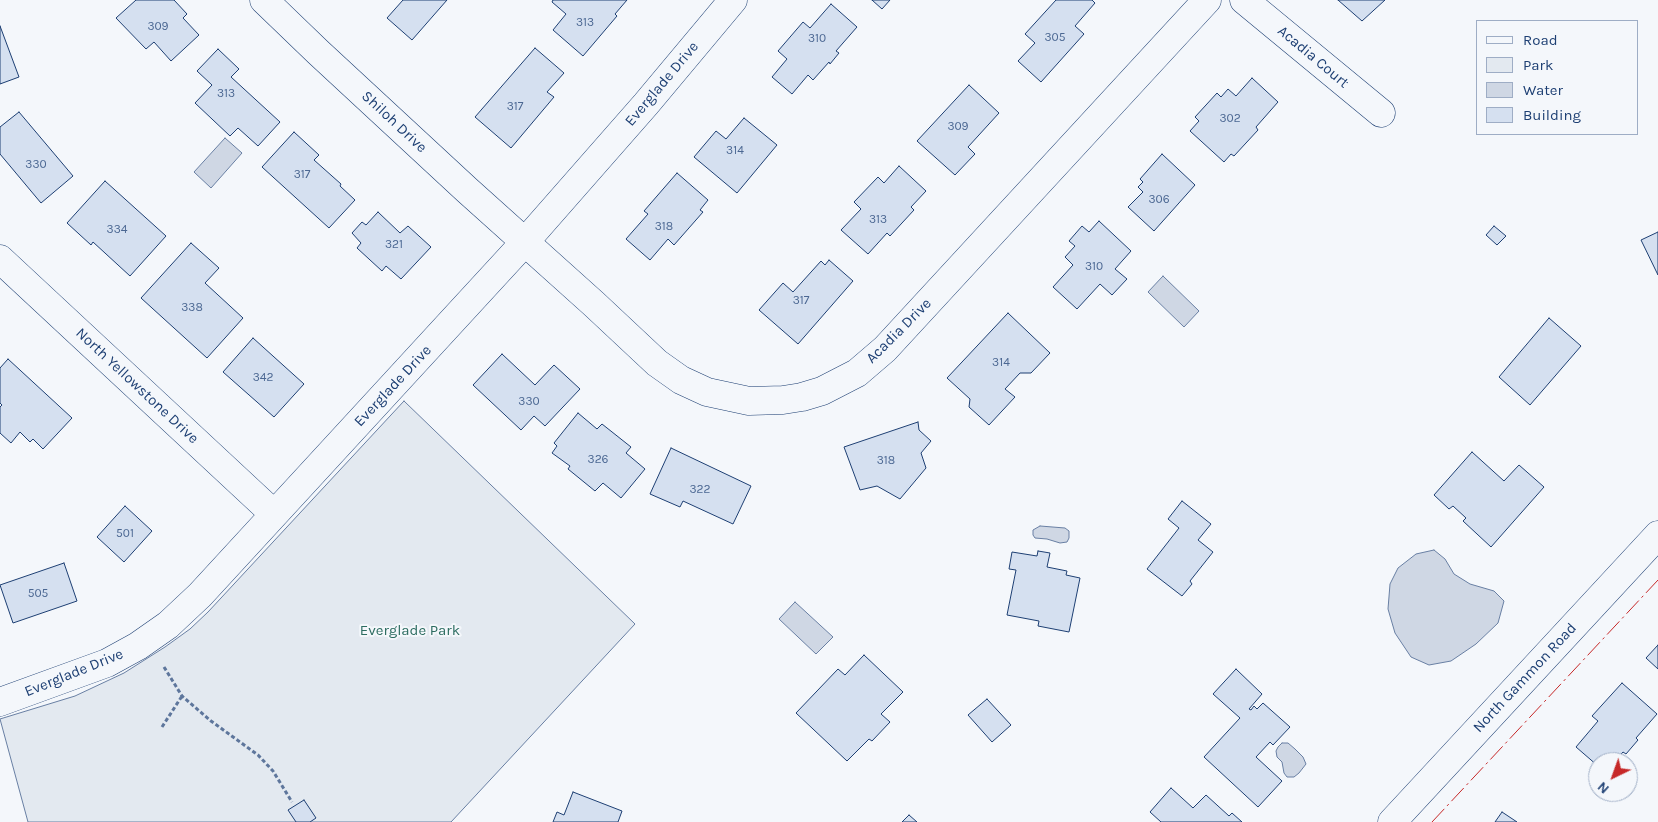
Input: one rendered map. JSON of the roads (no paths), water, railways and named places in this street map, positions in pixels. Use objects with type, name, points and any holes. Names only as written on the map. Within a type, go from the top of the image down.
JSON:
[{"type":"street","name":"Shiloh Drive","points":[[264,0],[524,243]]},
{"type":"street","name":"Everglade Drive","points":[[0,702],[107,662],[138,646],[168,625],[200,594],[524,243],[646,104],[733,0]]},
{"type":"street","name":"Acadia Drive","points":[[524,243],[590,300],[657,363],[681,380],[707,392],[749,401],[782,400],[822,391],[856,372],[885,349],[1207,0]]},
{"type":"street","name":"Acadia Court","points":[[1244,0],[1381,113]]},
{"type":"street","name":"North Yellowstone Drive","points":[[3,266],[274,514]]},
{"type":"street","name":"North Gammon Road","points":[[1392,822],[1658,535]]},
{"type":"water","points":[[225,138],[242,153],[211,188],[194,172]]},
{"type":"water","points":[[1163,276],[1199,311],[1184,327],[1148,292]]},
{"type":"water","points":[[1040,526],[1065,528],[1069,531],[1067,542],[1060,543],[1035,538],[1033,530]]},
{"type":"water","points":[[1434,550],[1445,559],[1454,574],[1470,584],[1494,591],[1504,601],[1498,623],[1476,644],[1451,661],[1429,665],[1411,657],[1395,633],[1388,609],[1390,584],[1398,568],[1416,554]]},
{"type":"water","points":[[795,602],[833,637],[816,654],[779,619]]},
{"type":"water","points":[[1282,743],[1288,743],[1295,749],[1303,757],[1306,764],[1294,777],[1287,777],[1284,773],[1282,762],[1277,757],[1276,751]]},
{"type":"park label","name":"Everglade Park","points":[[410,631]]}]
